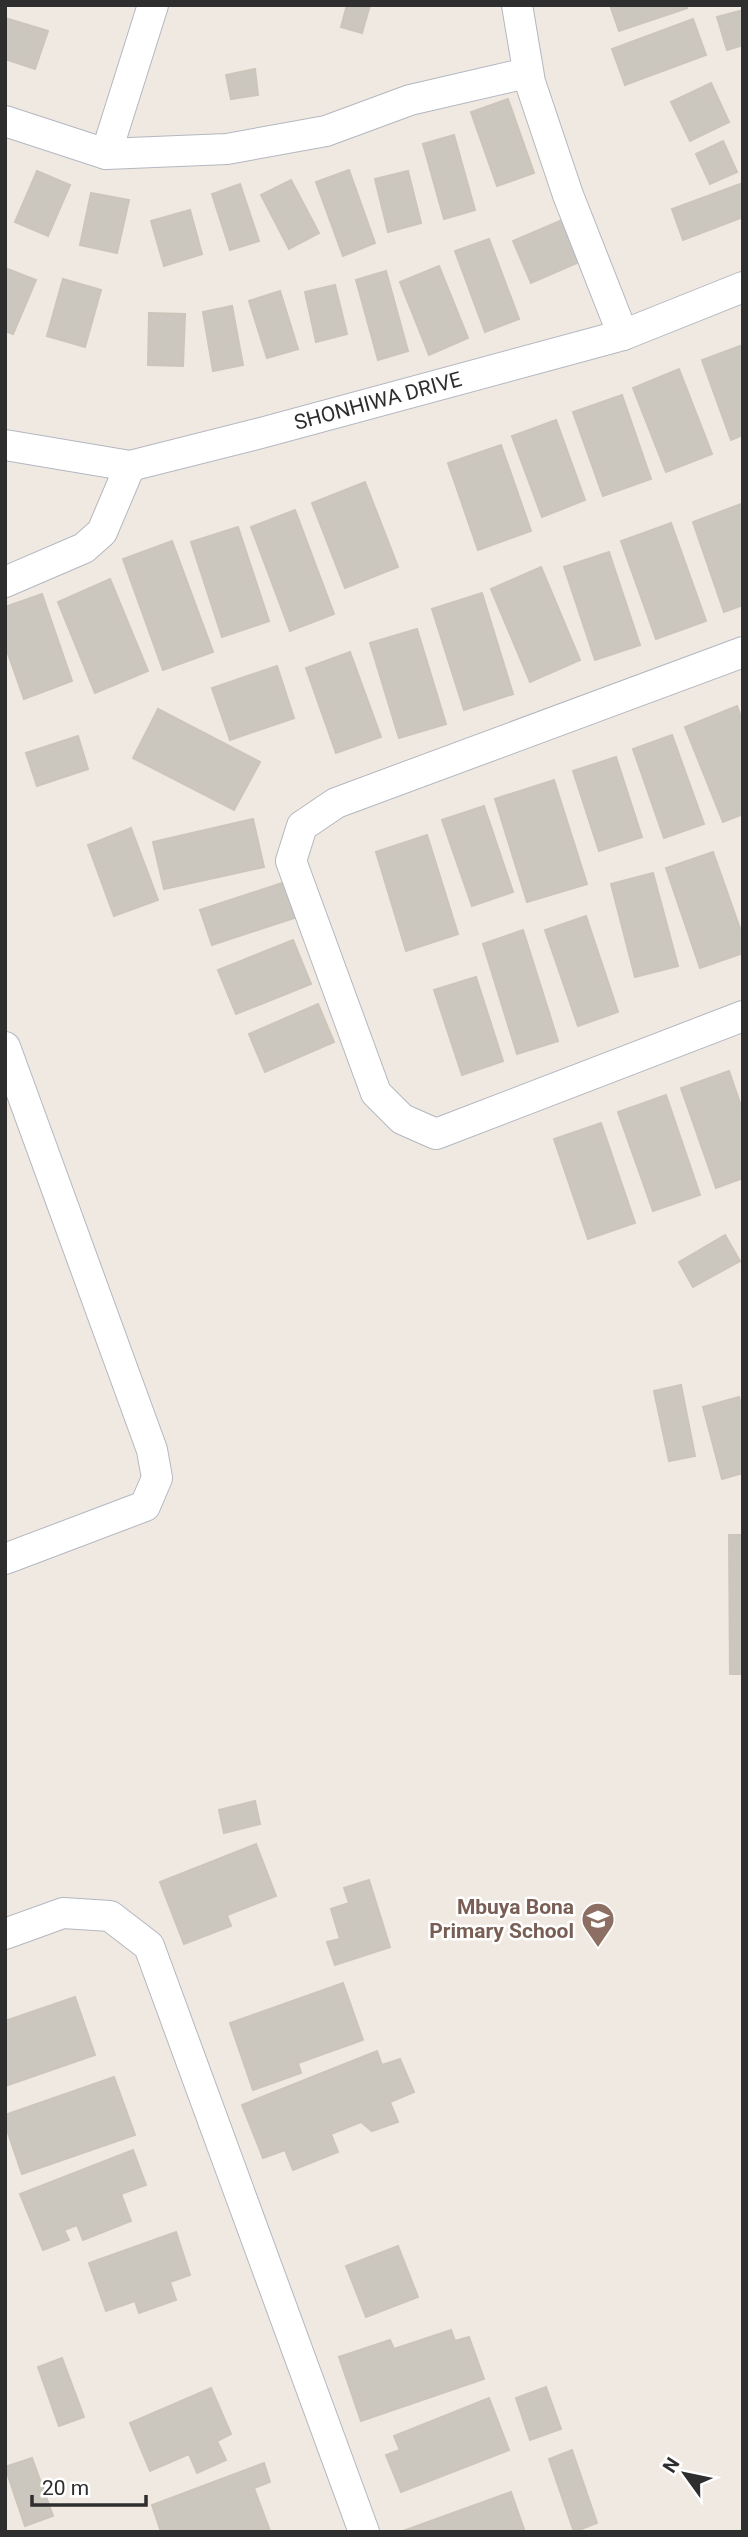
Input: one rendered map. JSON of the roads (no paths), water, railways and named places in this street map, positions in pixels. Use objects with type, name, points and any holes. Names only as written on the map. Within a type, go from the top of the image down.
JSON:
[{"type":"street","points":[[106,153],[153,5]]},
{"type":"street","points":[[517,5],[527,73],[568,195],[622,335]]},
{"type":"street","points":[[5,121],[106,153],[227,149],[326,131],[410,100],[527,73]]},
{"type":"street","name":"SHONHIWA DRIVE","points":[[5,445],[130,466],[622,335],[743,287]]},
{"type":"street","points":[[5,582],[84,548],[102,532],[130,466]]},
{"type":"street","points":[[743,652],[336,803],[302,826],[291,861],[376,1093],[401,1119],[436,1134],[743,1016]]},
{"type":"street","points":[[5,1047],[152,1450],[157,1478],[145,1506],[5,1559]]},
{"type":"street","points":[[5,1934],[63,1913],[110,1916],[149,1946],[364,2532]]},
{"type":"place","name":"Mbuya Bona Primary School","points":[[598,1949]]}]
